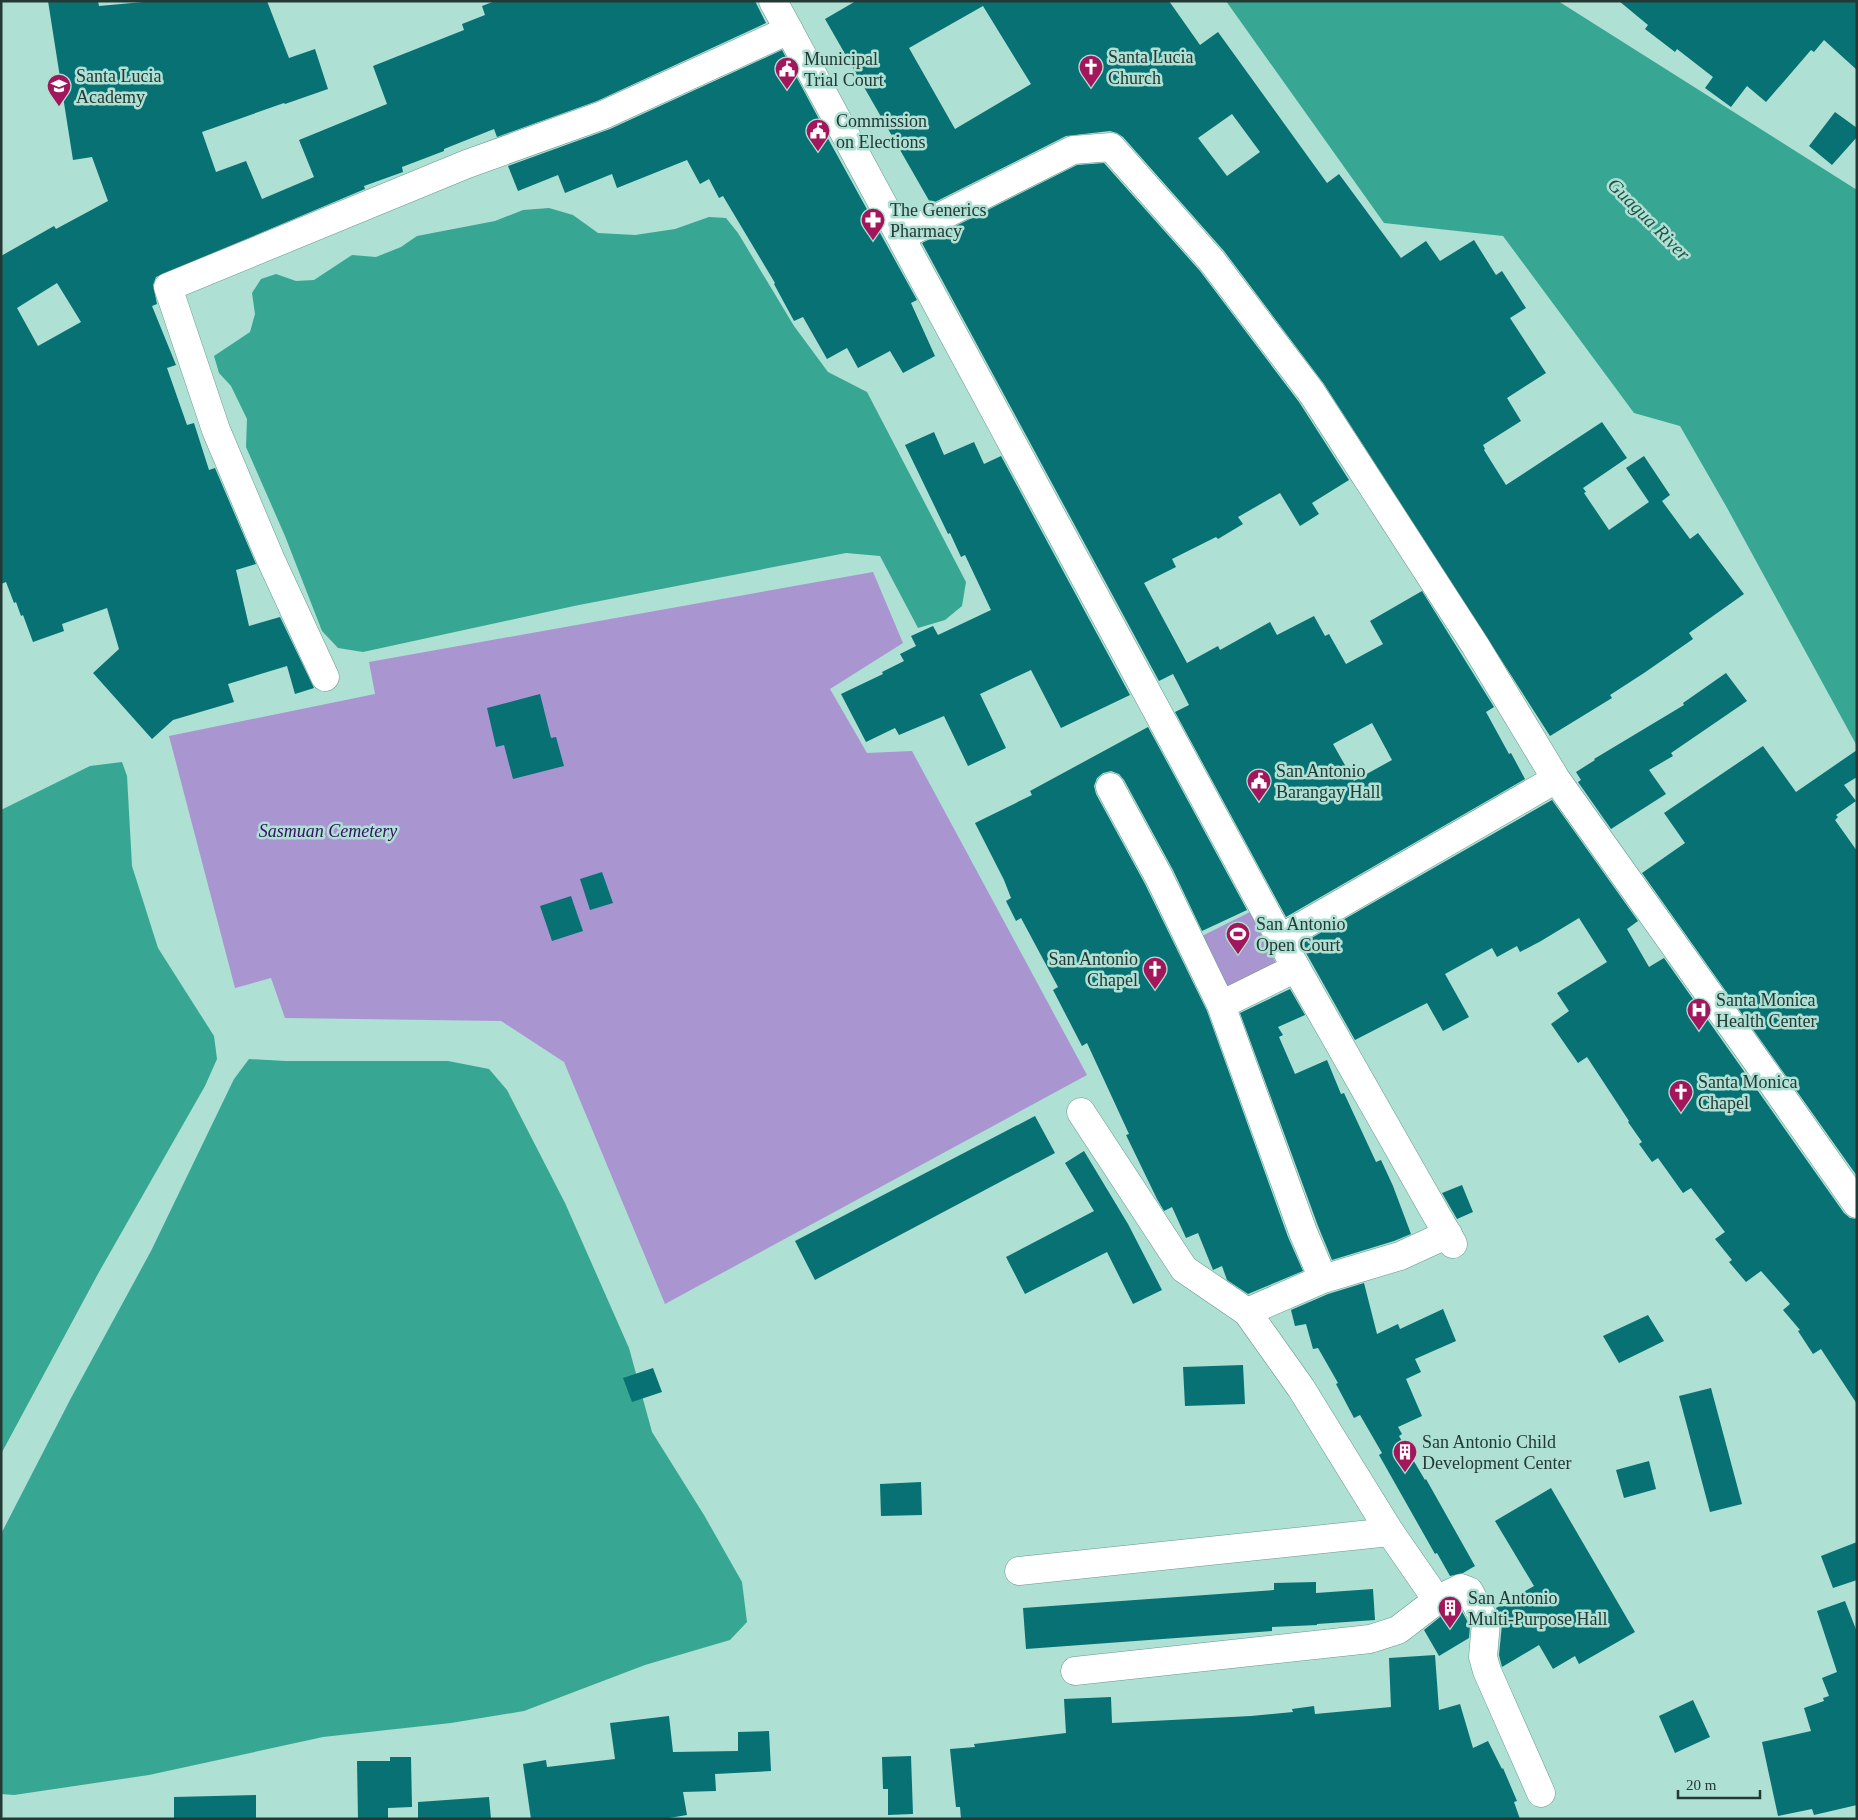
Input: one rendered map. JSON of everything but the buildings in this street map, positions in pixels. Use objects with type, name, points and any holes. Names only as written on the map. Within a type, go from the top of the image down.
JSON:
[{"type":"street","points":[[773,1],[902,236],[1296,968],[1450,1239],[1323,1279],[1246,1312]]},
{"type":"street","points":[[325,677],[270,558],[216,430],[168,287],[467,164],[603,115],[789,30]]},
{"type":"street","points":[[902,236],[1073,150],[1111,148],[1212,261],[1312,393],[1475,646],[1556,779],[1857,1204]]},
{"type":"street","points":[[1281,938],[1556,779]]},
{"type":"street","points":[[1110,788],[1159,877],[1221,1005],[1303,1232],[1323,1279]]},
{"type":"street","points":[[1221,1005],[1296,968]]},
{"type":"street","points":[[1081,1112],[1184,1269],[1246,1312],[1301,1388],[1390,1532],[1437,1600]]},
{"type":"street","points":[[1018,1571],[1390,1532]]},
{"type":"street","points":[[1075,1671],[1370,1639],[1398,1630],[1437,1600],[1461,1588],[1469,1591],[1486,1623],[1483,1657],[1487,1670],[1541,1793]]},
{"type":"green space","name":"Sasmuan Cemetery","points":[[873,572],[903,643],[830,689],[867,753],[912,751],[1087,1075],[665,1304],[564,1062],[501,1021],[285,1018],[271,978],[235,988],[169,736],[375,694],[369,662]]},
{"type":"green space","name":"San Antonio Open Court","points":[[1250,912],[1280,971],[1226,997],[1196,939]]},
{"type":"water","name":"Guagua River","points":[[1226,1],[1558,1],[1857,190],[1857,746],[1726,506],[1680,426],[1634,413],[1503,236],[1384,223]]},
{"type":"water","points":[[549,208],[573,215],[598,233],[635,235],[675,229],[709,217],[726,218],[738,233],[794,326],[828,372],[867,392],[966,582],[962,606],[945,620],[918,628],[880,556],[846,553],[574,606],[363,652],[338,648],[322,631],[285,536],[246,447],[247,419],[231,386],[219,373],[214,356],[250,332],[255,314],[252,293],[261,279],[276,274],[296,281],[314,280],[352,255],[376,257],[401,247],[417,236],[495,221],[523,210]]},
{"type":"water","points":[[122,762],[127,776],[132,866],[158,948],[214,1036],[217,1059],[205,1086],[99,1272],[1,1454],[1,810],[90,766]]},
{"type":"water","points":[[249,1059],[286,1061],[448,1061],[489,1069],[507,1090],[565,1203],[629,1348],[652,1432],[704,1515],[742,1582],[747,1622],[730,1640],[645,1665],[524,1711],[451,1723],[323,1737],[149,1775],[14,1795],[1,1794],[1,1534],[71,1398],[151,1251],[234,1079]]},
{"type":"place","name":"Santa Lucia Church","points":[[1091,88]]},
{"type":"place","name":"Municipal Trial Court","points":[[787,90]]},
{"type":"place","name":"Santa Lucia Academy","points":[[59,107]]},
{"type":"place","name":"Commission on Elections","points":[[818,152]]},
{"type":"place","name":"The Generics Pharmacy","points":[[873,241]]},
{"type":"place","name":"San Antonio Barangay Hall","points":[[1259,802]]},
{"type":"place","name":"San Antonio Open Court","points":[[1238,955]]},
{"type":"place","name":"San Antonio Chapel","points":[[1155,990]]},
{"type":"place","name":"Santa Monica Health Center","points":[[1699,1031]]},
{"type":"place","name":"Santa Monica Chapel","points":[[1681,1113]]},
{"type":"place","name":"San Antonio Child Development Center","points":[[1405,1473]]},
{"type":"place","name":"San Antonio Multi-Purpose Hall","points":[[1450,1629]]}]
